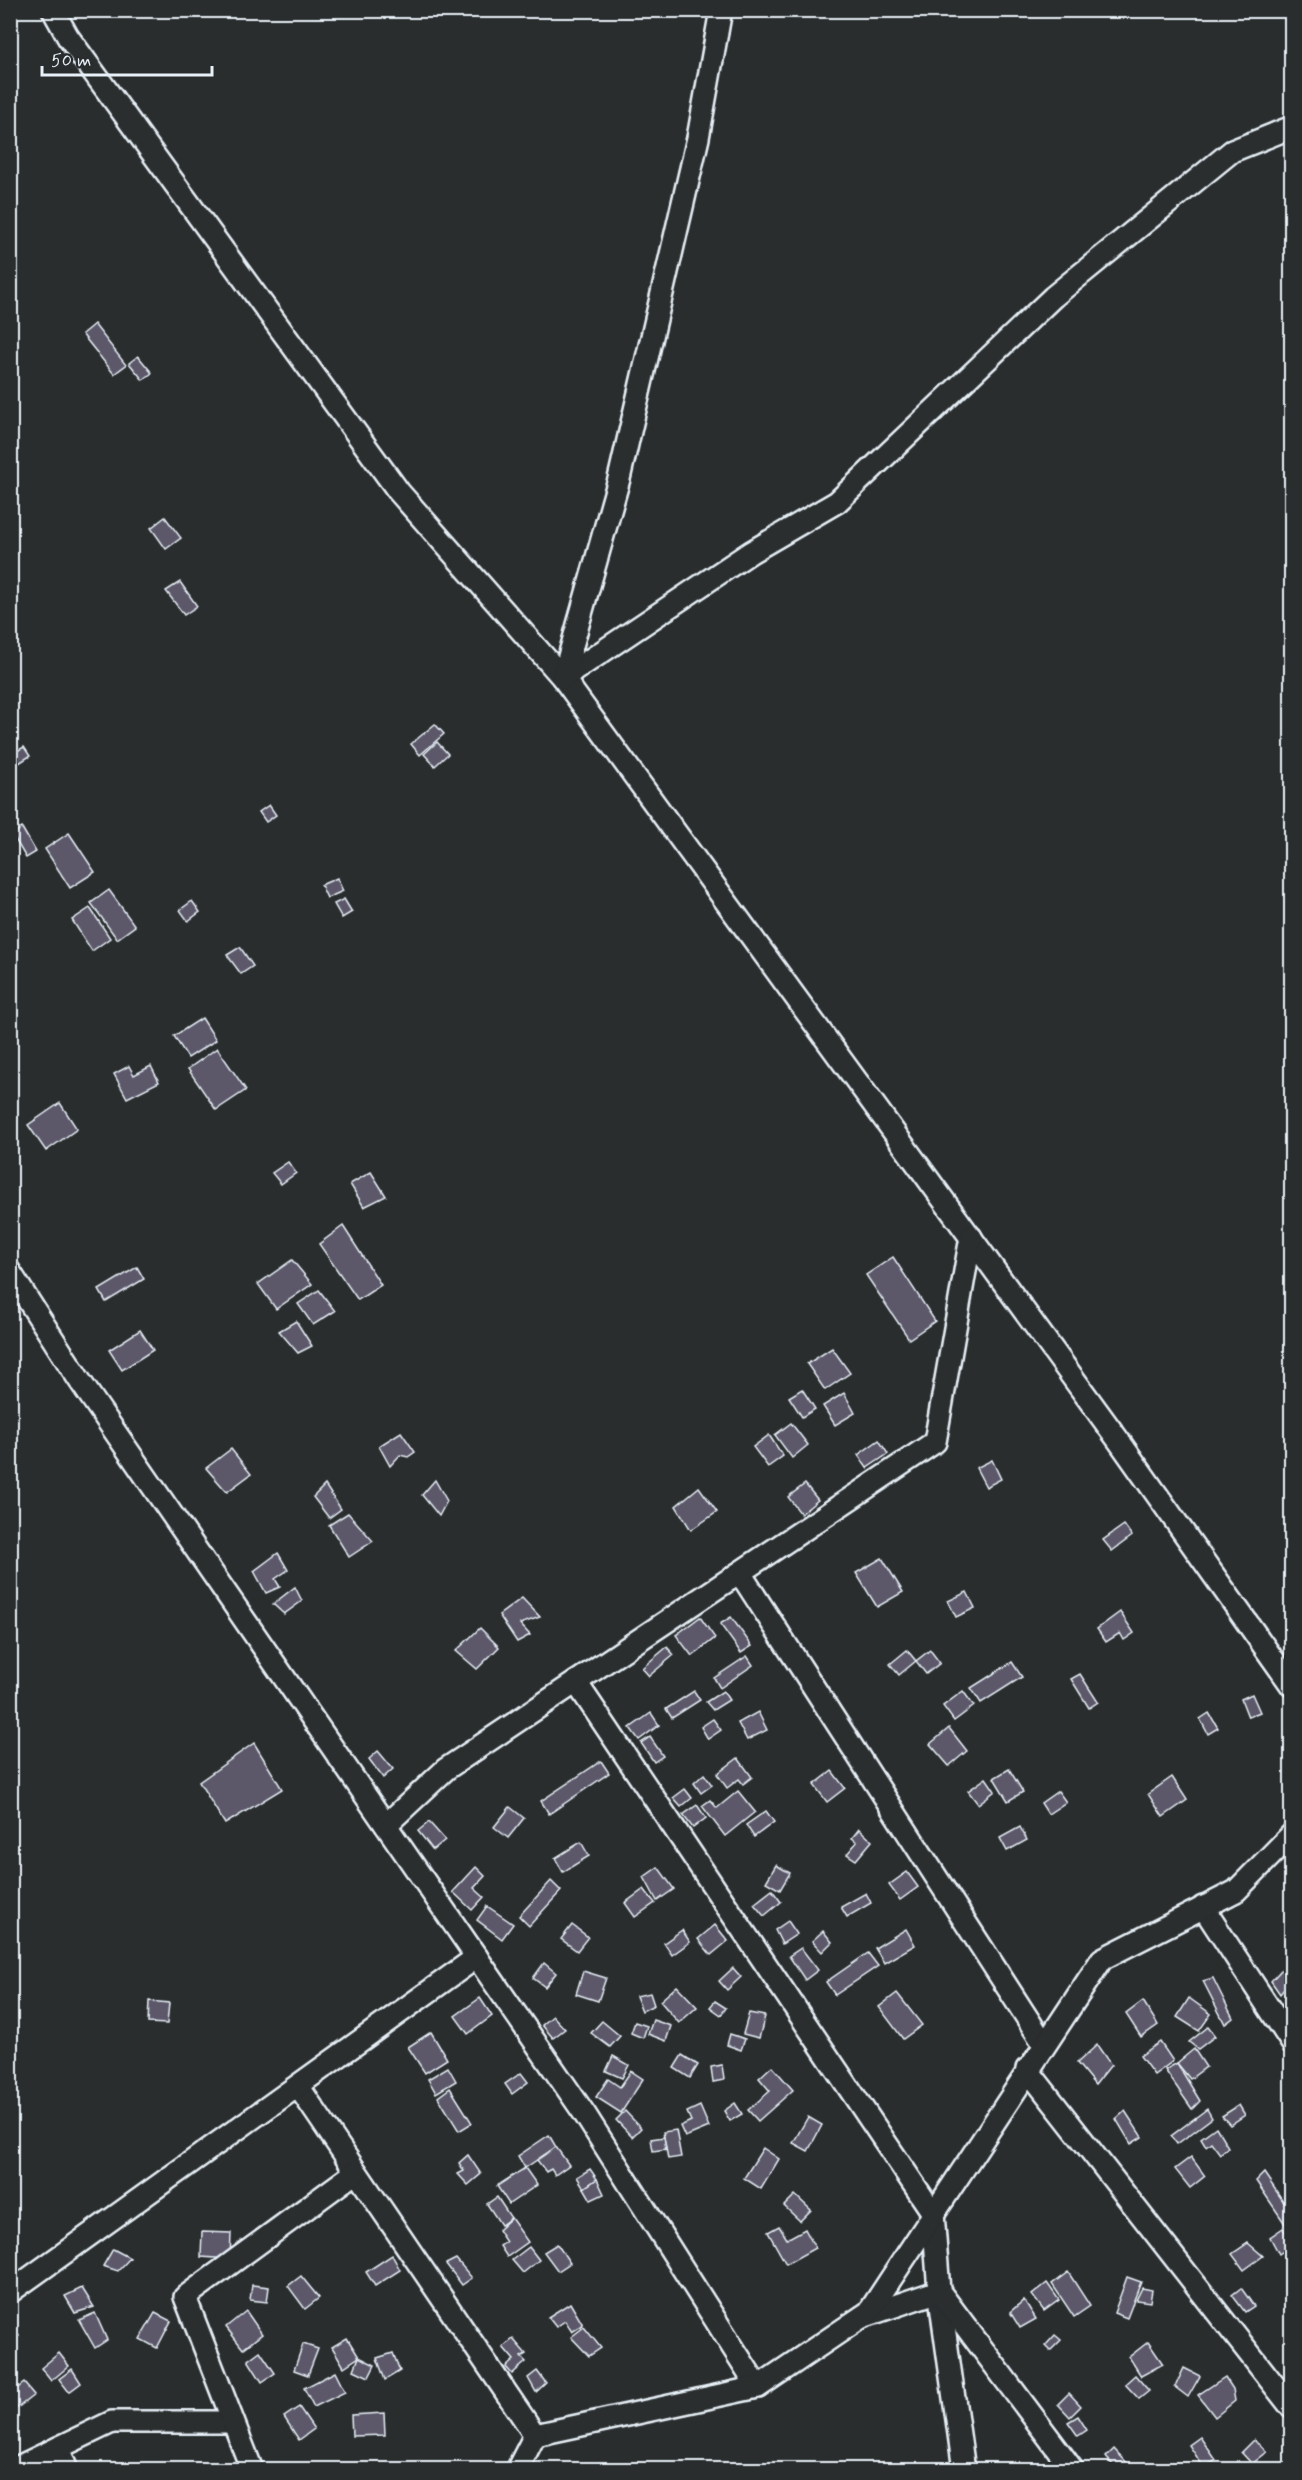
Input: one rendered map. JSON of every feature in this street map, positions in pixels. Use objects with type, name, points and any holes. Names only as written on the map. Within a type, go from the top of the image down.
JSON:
[{"type":"street","points":[[53,10],[68,37],[399,492],[563,678],[1119,1441],[1292,1686]]},
{"type":"street","points":[[563,678],[619,479],[698,138],[722,15],[721,10]]},
{"type":"street","points":[[563,678],[751,552],[837,502],[1053,297],[1232,151],[1292,127]]},
{"type":"street","points":[[386,1825],[446,1769],[935,1442],[970,1237]]},
{"type":"street","points":[[10,1272],[81,1381],[584,2113],[758,2387]]},
{"type":"street","points":[[740,1573],[1044,2044]]},
{"type":"street","points":[[576,1682],[933,2213],[939,2291],[964,2469]]},
{"type":"street","points":[[535,2435],[758,2387],[869,2312],[1027,2068],[1102,1959],[1236,1891],[1292,1834]]},
{"type":"street","points":[[1203,1908],[1292,2043]]},
{"type":"street","points":[[10,2292],[477,1957]]},
{"type":"street","points":[[1027,2068],[1292,2408]]},
{"type":"street","points":[[298,2086],[535,2435]]},
{"type":"street","points":[[252,2469],[185,2297],[356,2172]]},
{"type":"street","points":[[861,2317],[939,2291]]},
{"type":"street","points":[[939,2291],[1073,2469]]},
{"type":"street","points":[[12,2469],[112,2422],[234,2422]]},
{"type":"street","points":[[518,2469],[535,2435]]},
{"type":"street","points":[[58,2448],[67,2469]]},
{"type":"building","points":[[94,324],[126,365],[114,374],[82,334]]},
{"type":"building","points":[[138,356],[152,373],[143,380],[129,363]]},
{"type":"building","points":[[165,517],[181,538],[166,549],[151,528]]},
{"type":"building","points":[[180,582],[197,606],[184,615],[166,591]]},
{"type":"building","points":[[435,724],[444,734],[420,755],[411,744]]},
{"type":"building","points":[[437,742],[448,754],[435,766],[424,754]]},
{"type":"building","points":[[24,747],[30,756],[16,765],[10,755]]},
{"type":"building","points":[[269,805],[276,815],[266,822],[259,812]]},
{"type":"building","points":[[22,828],[36,852],[26,858],[12,834]]},
{"type":"building","points":[[69,833],[95,872],[70,888],[45,849]]},
{"type":"building","points":[[337,878],[343,891],[327,898],[321,885]]},
{"type":"building","points":[[109,890],[135,926],[117,939],[91,903]]},
{"type":"building","points":[[344,899],[352,912],[342,918],[334,904]]},
{"type":"building","points":[[192,901],[200,912],[188,921],[180,910]]},
{"type":"building","points":[[90,908],[110,938],[92,951],[72,920]]},
{"type":"building","points":[[240,947],[253,966],[241,974],[227,955]]},
{"type":"building","points":[[202,1018],[216,1040],[188,1058],[174,1036]]},
{"type":"building","points":[[217,1048],[246,1090],[216,1110],[188,1069]]},
{"type":"building","points":[[129,1066],[134,1075],[151,1066],[159,1082],[127,1098],[114,1074]]},
{"type":"building","points":[[60,1103],[77,1129],[46,1151],[28,1125]]},
{"type":"building","points":[[288,1162],[296,1173],[281,1184],[272,1173]]},
{"type":"building","points":[[371,1172],[386,1196],[364,1207],[350,1184]]},
{"type":"building","points":[[343,1226],[381,1285],[358,1300],[319,1244]]},
{"type":"building","points":[[893,1257],[935,1321],[909,1339],[866,1275]]},
{"type":"building","points":[[292,1260],[312,1284],[276,1309],[258,1284]]},
{"type":"building","points":[[137,1267],[144,1279],[106,1302],[99,1290]]},
{"type":"building","points":[[319,1290],[335,1311],[313,1325],[298,1304]]},
{"type":"building","points":[[296,1321],[312,1346],[298,1353],[279,1331]]},
{"type":"building","points":[[140,1330],[153,1350],[122,1370],[109,1350]]},
{"type":"building","points":[[832,1348],[850,1373],[825,1390],[807,1364]]},
{"type":"building","points":[[802,1389],[815,1409],[802,1417],[789,1397]]},
{"type":"building","points":[[844,1393],[855,1413],[835,1425],[823,1406]]},
{"type":"building","points":[[791,1423],[808,1445],[792,1458],[775,1435]]},
{"type":"building","points":[[401,1432],[415,1452],[408,1457],[400,1455],[390,1466],[379,1446]]},
{"type":"building","points":[[769,1435],[783,1456],[768,1467],[753,1447]]},
{"type":"building","points":[[879,1440],[888,1454],[867,1468],[858,1455]]},
{"type":"building","points":[[231,1449],[251,1474],[227,1492],[206,1468]]},
{"type":"building","points":[[992,1460],[1001,1479],[986,1487],[976,1468]]},
{"type":"building","points":[[435,1480],[447,1501],[439,1516],[422,1495]]},
{"type":"building","points":[[805,1484],[818,1500],[801,1514],[788,1497]]},
{"type":"building","points":[[325,1485],[341,1509],[329,1518],[313,1497]]},
{"type":"building","points":[[699,1487],[717,1512],[691,1530],[676,1506]]},
{"type":"building","points":[[348,1513],[373,1541],[349,1557],[329,1525]]},
{"type":"building","points":[[1124,1525],[1132,1536],[1112,1551],[1103,1540]]},
{"type":"building","points":[[278,1553],[288,1570],[275,1579],[280,1587],[266,1593],[254,1571]]},
{"type":"building","points":[[882,1558],[903,1592],[877,1607],[856,1573]]},
{"type":"building","points":[[295,1587],[302,1601],[284,1614],[273,1604]]},
{"type":"building","points":[[967,1592],[975,1608],[956,1617],[948,1601]]},
{"type":"building","points":[[522,1598],[540,1617],[520,1624],[530,1635],[517,1642],[499,1615]]},
{"type":"building","points":[[1120,1612],[1134,1633],[1124,1640],[1120,1633],[1106,1642],[1097,1629]]},
{"type":"building","points":[[700,1617],[715,1638],[692,1656],[676,1635]]},
{"type":"building","points":[[731,1617],[752,1646],[741,1653],[720,1624]]},
{"type":"building","points":[[480,1628],[499,1647],[477,1669],[456,1651]]},
{"type":"building","points":[[667,1647],[674,1655],[649,1676],[642,1668]]},
{"type":"building","points":[[907,1650],[916,1661],[899,1675],[890,1664]]},
{"type":"building","points":[[930,1650],[940,1663],[926,1674],[916,1661]]},
{"type":"building","points":[[747,1656],[753,1665],[720,1688],[714,1678]]},
{"type":"building","points":[[1012,1662],[1022,1677],[981,1703],[971,1688]]},
{"type":"building","points":[[1080,1674],[1098,1702],[1089,1708],[1071,1679]]},
{"type":"building","points":[[694,1691],[700,1700],[672,1718],[666,1709]]},
{"type":"building","points":[[723,1691],[729,1700],[713,1710],[706,1702]]},
{"type":"building","points":[[963,1691],[974,1706],[954,1721],[943,1706]]},
{"type":"building","points":[[1252,1694],[1260,1712],[1248,1717],[1241,1699]]},
{"type":"building","points":[[758,1712],[767,1730],[747,1740],[738,1723]]},
{"type":"building","points":[[651,1713],[659,1725],[639,1740],[630,1728]]},
{"type":"building","points":[[1209,1713],[1218,1728],[1208,1734],[1200,1719]]},
{"type":"building","points":[[713,1719],[721,1730],[708,1739],[701,1727]]},
{"type":"building","points":[[949,1728],[967,1751],[949,1766],[930,1744]]},
{"type":"building","points":[[650,1737],[663,1756],[654,1762],[641,1743]]},
{"type":"building","points":[[254,1743],[282,1789],[225,1824],[199,1782]]},
{"type":"building","points":[[378,1751],[393,1769],[383,1778],[369,1759]]},
{"type":"building","points":[[738,1758],[752,1777],[743,1784],[739,1779],[727,1788],[717,1774]]},
{"type":"building","points":[[601,1761],[609,1773],[549,1814],[541,1801]]},
{"type":"building","points":[[1009,1769],[1023,1792],[1008,1801],[994,1778]]},
{"type":"building","points":[[832,1771],[845,1788],[827,1802],[814,1785]]},
{"type":"building","points":[[704,1774],[712,1785],[701,1793],[694,1783]]},
{"type":"building","points":[[1172,1777],[1187,1800],[1163,1817],[1148,1794]]},
{"type":"building","points":[[986,1778],[995,1791],[978,1804],[968,1791]]},
{"type":"building","points":[[685,1789],[692,1798],[681,1807],[673,1798]]},
{"type":"building","points":[[738,1791],[755,1812],[725,1836],[702,1806],[710,1800],[717,1808]]},
{"type":"building","points":[[1058,1791],[1066,1802],[1048,1814],[1041,1803]]},
{"type":"building","points":[[697,1805],[706,1818],[693,1828],[683,1815]]},
{"type":"building","points":[[510,1807],[524,1818],[508,1838],[494,1827]]},
{"type":"building","points":[[766,1811],[774,1822],[754,1837],[746,1825]]},
{"type":"building","points":[[429,1822],[445,1840],[433,1850],[418,1831]]},
{"type":"building","points":[[1020,1827],[1027,1840],[1007,1851],[1000,1838]]},
{"type":"building","points":[[859,1829],[872,1841],[856,1860],[847,1854],[857,1842],[852,1838]]},
{"type":"building","points":[[581,1842],[589,1856],[563,1872],[555,1858]]},
{"type":"building","points":[[776,1865],[790,1873],[780,1890],[766,1882]]},
{"type":"building","points":[[476,1867],[485,1876],[474,1888],[484,1897],[472,1910],[453,1892]]},
{"type":"building","points":[[658,1867],[674,1889],[657,1901],[644,1877]]},
{"type":"building","points":[[907,1872],[918,1887],[900,1900],[889,1885]]},
{"type":"building","points":[[551,1881],[561,1891],[529,1926],[519,1916]]},
{"type":"building","points":[[644,1889],[655,1903],[635,1917],[625,1903]]},
{"type":"building","points":[[772,1890],[781,1902],[764,1916],[754,1904]]},
{"type":"building","points":[[866,1893],[871,1903],[847,1917],[841,1907]]},
{"type":"building","points":[[487,1906],[513,1924],[502,1939],[477,1920]]},
{"type":"building","points":[[788,1921],[797,1934],[782,1944],[775,1930]]},
{"type":"building","points":[[572,1925],[588,1937],[577,1951],[561,1939]]},
{"type":"building","points":[[715,1925],[728,1941],[711,1955],[698,1939]]},
{"type":"building","points":[[906,1929],[915,1945],[884,1963],[875,1948]]},
{"type":"building","points":[[682,1930],[690,1942],[672,1955],[664,1943]]},
{"type":"building","points":[[823,1931],[832,1942],[822,1952],[812,1941]]},
{"type":"building","points":[[801,1948],[818,1970],[805,1980],[789,1956]]},
{"type":"building","points":[[868,1953],[878,1966],[835,1995],[826,1982]]},
{"type":"building","points":[[544,1963],[556,1973],[545,1987],[533,1978]]},
{"type":"building","points":[[733,1968],[741,1977],[727,1990],[719,1981]]},
{"type":"building","points":[[1283,1968],[1292,1979],[1280,1994],[1271,1981]]},
{"type":"building","points":[[583,1971],[606,1978],[598,2001],[576,1994]]},
{"type":"building","points":[[1213,1978],[1233,2018],[1225,2024],[1203,1981]]},
{"type":"building","points":[[677,1986],[697,2007],[679,2023],[660,2001]]},
{"type":"building","points":[[650,1993],[654,2005],[642,2011],[636,1996]]},
{"type":"building","points":[[897,1993],[922,2025],[903,2039],[879,2007]]},
{"type":"building","points":[[480,1998],[492,2016],[468,2034],[455,2016]]},
{"type":"building","points":[[1189,1998],[1211,2014],[1199,2031],[1177,2017]]},
{"type":"building","points":[[149,2001],[169,2003],[167,2024],[148,2023]]},
{"type":"building","points":[[715,2001],[726,2008],[721,2015],[710,2007]]},
{"type":"building","points":[[1143,2001],[1158,2025],[1141,2037],[1126,2014]]},
{"type":"building","points":[[749,2013],[765,2016],[759,2038],[743,2034]]},
{"type":"building","points":[[553,2016],[565,2029],[553,2038],[542,2025]]},
{"type":"building","points":[[653,2020],[671,2026],[666,2041],[648,2034]]},
{"type":"building","points":[[602,2021],[620,2036],[610,2047],[591,2033]]},
{"type":"building","points":[[635,2022],[647,2026],[643,2038],[631,2033]]},
{"type":"building","points":[[1208,2027],[1215,2036],[1198,2049],[1189,2042]]},
{"type":"building","points":[[431,2032],[447,2059],[425,2073],[408,2047]]},
{"type":"building","points":[[730,2034],[745,2039],[741,2050],[727,2045]]},
{"type":"building","points":[[1160,2042],[1173,2061],[1154,2075],[1140,2056]]},
{"type":"building","points":[[1097,2045],[1111,2065],[1095,2085],[1077,2063]]},
{"type":"building","points":[[1194,2049],[1206,2067],[1190,2079],[1177,2063]]},
{"type":"building","points":[[682,2055],[698,2065],[690,2078],[674,2068]]},
{"type":"building","points":[[613,2056],[629,2065],[622,2078],[606,2071]]},
{"type":"building","points":[[1177,2063],[1200,2101],[1192,2109],[1165,2070]]},
{"type":"building","points":[[722,2065],[724,2080],[713,2082],[711,2067]]},
{"type":"building","points":[[772,2066],[793,2090],[758,2121],[748,2110],[770,2091],[759,2078]]},
{"type":"building","points":[[448,2067],[456,2081],[436,2093],[428,2079]]},
{"type":"building","points":[[631,2071],[643,2079],[621,2113],[596,2097],[608,2079],[620,2087]]},
{"type":"building","points":[[521,2073],[528,2082],[512,2094],[505,2084]]},
{"type":"building","points":[[450,2088],[472,2123],[459,2131],[438,2097]]},
{"type":"building","points":[[735,2103],[742,2114],[730,2121],[724,2111]]},
{"type":"building","points":[[1239,2105],[1245,2115],[1230,2125],[1222,2116]]},
{"type":"building","points":[[700,2106],[709,2127],[685,2137],[680,2126],[691,2121],[687,2112]]},
{"type":"building","points":[[1207,2109],[1212,2118],[1177,2144],[1171,2136]]},
{"type":"building","points":[[625,2111],[641,2128],[632,2137],[616,2120]]},
{"type":"building","points":[[1125,2111],[1142,2137],[1131,2144],[1116,2119]]},
{"type":"building","points":[[808,2117],[822,2125],[808,2151],[793,2143]]},
{"type":"building","points":[[1216,2127],[1228,2147],[1220,2154],[1211,2142],[1206,2146],[1201,2138]]},
{"type":"building","points":[[676,2130],[681,2157],[668,2159],[663,2132]]},
{"type":"building","points":[[549,2135],[556,2147],[525,2168],[518,2156]]},
{"type":"building","points":[[664,2137],[666,2149],[653,2151],[651,2139]]},
{"type":"building","points":[[556,2147],[569,2165],[555,2175],[551,2169],[546,2172],[537,2160]]},
{"type":"building","points":[[763,2148],[779,2159],[761,2189],[744,2178]]},
{"type":"building","points":[[468,2155],[481,2174],[468,2185],[458,2174],[464,2171],[459,2163]]},
{"type":"building","points":[[1191,2157],[1205,2176],[1190,2188],[1175,2169]]},
{"type":"building","points":[[525,2168],[537,2185],[509,2204],[497,2186]]},
{"type":"building","points":[[590,2169],[597,2179],[584,2188],[577,2177]]},
{"type":"building","points":[[1264,2173],[1292,2214],[1292,2234],[1256,2181]]},
{"type":"building","points":[[597,2179],[604,2194],[591,2200],[584,2188]]},
{"type":"building","points":[[795,2195],[811,2210],[800,2221],[784,2206]]},
{"type":"building","points":[[497,2197],[511,2218],[501,2225],[487,2204]]},
{"type":"building","points":[[511,2218],[528,2242],[507,2257],[500,2246],[506,2242],[498,2230]]},
{"type":"building","points":[[779,2226],[787,2239],[805,2229],[815,2248],[786,2264],[768,2232]]},
{"type":"building","points":[[1283,2228],[1292,2245],[1279,2254],[1270,2237]]},
{"type":"building","points":[[202,2232],[231,2233],[230,2259],[201,2257]]},
{"type":"building","points":[[1248,2243],[1263,2256],[1244,2270],[1232,2254]]},
{"type":"building","points":[[557,2244],[570,2263],[558,2271],[544,2252]]},
{"type":"building","points":[[529,2247],[539,2260],[523,2273],[512,2260]]},
{"type":"building","points":[[113,2249],[130,2258],[118,2271],[103,2266]]},
{"type":"building","points":[[392,2255],[400,2270],[375,2286],[366,2272]]},
{"type":"building","points":[[456,2259],[472,2278],[462,2285],[446,2264]]},
{"type":"building","points":[[1068,2272],[1090,2306],[1074,2317],[1052,2284]]},
{"type":"building","points":[[301,2276],[319,2298],[305,2309],[288,2286]]},
{"type":"building","points":[[1127,2277],[1141,2282],[1127,2318],[1114,2313]]},
{"type":"building","points":[[1047,2283],[1059,2300],[1044,2311],[1032,2295]]},
{"type":"building","points":[[252,2285],[269,2287],[267,2302],[250,2300]]},
{"type":"building","points":[[82,2288],[94,2307],[75,2313],[65,2296]]},
{"type":"building","points":[[1142,2288],[1152,2290],[1150,2302],[1136,2300]]},
{"type":"building","points":[[1241,2288],[1254,2306],[1245,2312],[1232,2295]]},
{"type":"building","points":[[1024,2300],[1036,2319],[1020,2328],[1010,2312]]},
{"type":"building","points":[[570,2303],[583,2325],[572,2332],[565,2321],[556,2327],[548,2317]]},
{"type":"building","points":[[246,2311],[262,2334],[243,2349],[226,2327]]},
{"type":"building","points":[[95,2313],[107,2340],[95,2348],[79,2320]]},
{"type":"building","points":[[155,2313],[171,2321],[157,2348],[140,2339]]},
{"type":"building","points":[[10,2326],[19,2336],[10,2344]]},
{"type":"building","points":[[584,2327],[601,2348],[589,2356],[571,2337]]},
{"type":"building","points":[[1055,2335],[1061,2340],[1050,2351],[1045,2346]]},
{"type":"building","points":[[347,2338],[359,2357],[344,2367],[332,2347]]},
{"type":"building","points":[[513,2339],[526,2354],[521,2357],[526,2362],[512,2374],[506,2367],[514,2360],[503,2347]]},
{"type":"building","points":[[1148,2342],[1163,2364],[1141,2376],[1129,2357]]},
{"type":"building","points":[[303,2344],[318,2349],[308,2375],[294,2370]]},
{"type":"building","points":[[260,2351],[275,2373],[262,2382],[248,2360]]},
{"type":"building","points":[[59,2353],[69,2366],[51,2381],[41,2368]]},
{"type":"building","points":[[393,2353],[400,2371],[385,2380],[377,2358]]},
{"type":"building","points":[[359,2357],[375,2365],[369,2377],[354,2370]]},
{"type":"building","points":[[1184,2368],[1200,2376],[1188,2397],[1175,2387]]},
{"type":"building","points":[[72,2369],[81,2383],[69,2392],[59,2379]]},
{"type":"building","points":[[537,2371],[546,2383],[536,2392],[528,2378]]},
{"type":"building","points":[[335,2372],[345,2392],[314,2407],[304,2388]]},
{"type":"building","points":[[1135,2375],[1149,2391],[1139,2399],[1125,2384]]},
{"type":"building","points":[[1225,2377],[1233,2389],[1235,2401],[1215,2417],[1198,2395]]},
{"type":"building","points":[[24,2383],[34,2395],[16,2409],[10,2401],[10,2394]]},
{"type":"building","points":[[1069,2393],[1081,2406],[1070,2417],[1058,2404]]},
{"type":"building","points":[[299,2407],[314,2429],[299,2440],[284,2417]]},
{"type":"building","points":[[384,2413],[385,2435],[352,2436],[351,2415]]},
{"type":"building","points":[[1078,2416],[1087,2430],[1078,2436],[1068,2422]]},
{"type":"building","points":[[1200,2437],[1216,2460],[1204,2468],[1189,2445]]},
{"type":"building","points":[[1254,2439],[1267,2452],[1252,2464],[1241,2452]]},
{"type":"building","points":[[1114,2449],[1131,2467],[1128,2470],[1117,2470],[1106,2457]]},
{"type":"building","points":[[791,2466],[821,2470],[790,2470]]}]
